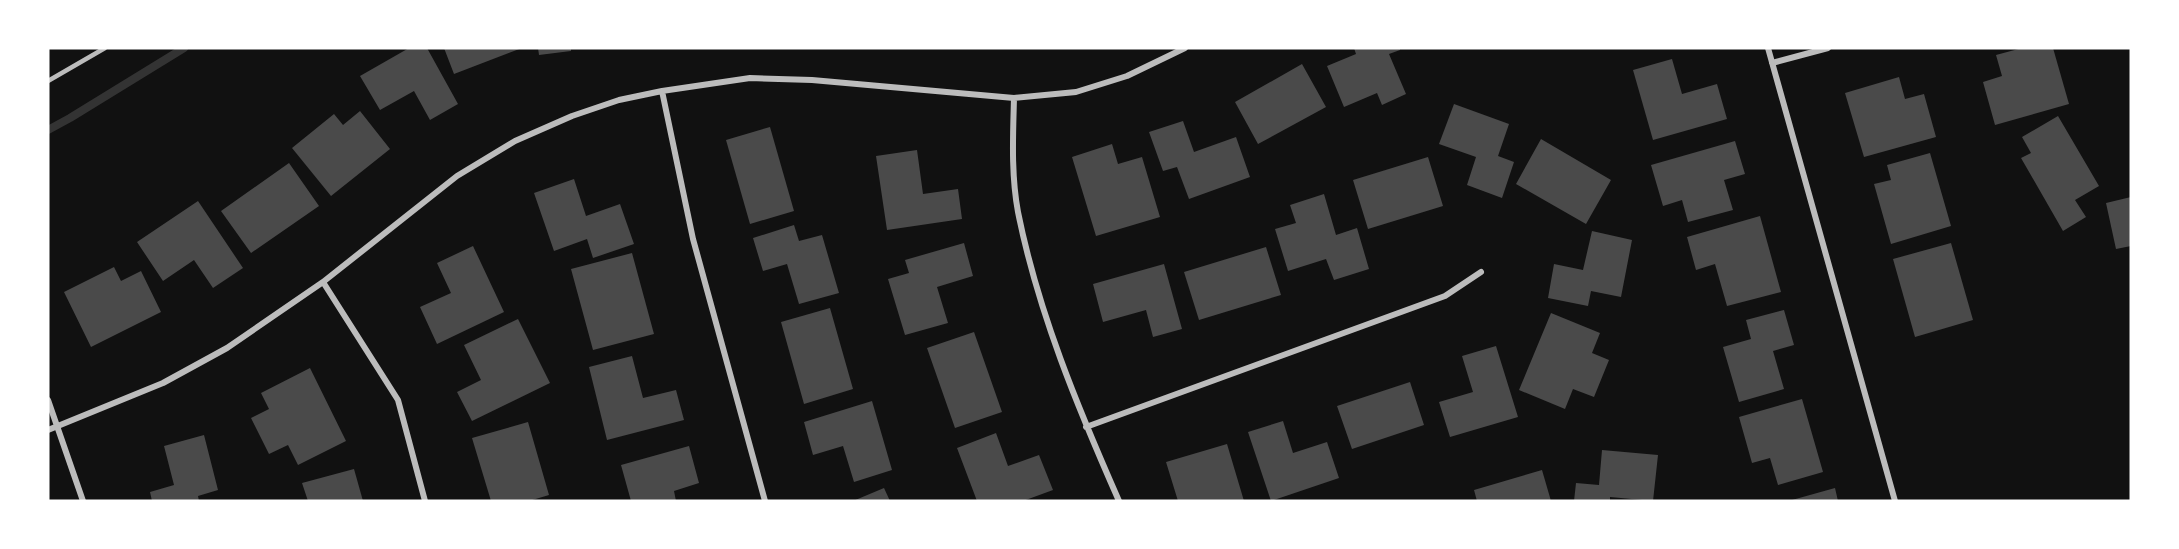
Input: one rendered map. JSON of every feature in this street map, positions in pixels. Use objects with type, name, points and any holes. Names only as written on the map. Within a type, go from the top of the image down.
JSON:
[{"type":"street","points":[[48,430],[164,383],[227,348],[323,282],[457,176],[515,141],[572,116],[619,100],[750,78],[812,80],[1014,98],[1076,92],[1127,76],[1185,48]]},
{"type":"street","points":[[1768,48],[1895,501]]},
{"type":"street","points":[[1772,63],[1828,48]]},
{"type":"street","points":[[662,91],[693,239],[765,501]]},
{"type":"street","points":[[1014,98],[1013,160],[1018,210],[1038,293],[1086,427],[1119,501]]},
{"type":"street","points":[[1086,427],[1445,296],[1481,272]]},
{"type":"street","points":[[323,282],[398,400],[424,501]]},
{"type":"street","points":[[48,400],[83,501]]},
{"type":"lane","points":[[48,81],[105,48]]},
{"type":"building","points":[[409,48],[427,48],[458,104],[430,120],[414,91],[380,110],[360,76]]},
{"type":"building","points":[[444,48],[522,48],[454,74]]},
{"type":"building","points":[[538,48],[571,48],[571,51],[539,55]]},
{"type":"building","points":[[1354,48],[1400,48],[1389,54],[1406,94],[1382,105],[1377,93],[1344,107],[1327,66],[1356,54]]},
{"type":"building","points":[[2022,48],[2053,48],[2069,104],[1995,125],[1983,82],[2002,76],[1996,55]]},
{"type":"building","points":[[1672,59],[1682,94],[1717,84],[1727,119],[1653,140],[1633,70]]},
{"type":"building","points":[[1302,64],[1326,107],[1258,144],[1235,102]]},
{"type":"building","points":[[1899,77],[1905,99],[1924,94],[1936,137],[1864,157],[1845,93]]},
{"type":"building","points":[[1454,104],[1509,124],[1498,156],[1514,162],[1502,198],[1467,185],[1476,157],[1439,144]]},
{"type":"building","points":[[360,111],[390,149],[331,196],[292,148],[334,114],[343,125]]},
{"type":"building","points":[[2058,116],[2099,186],[2075,200],[2086,217],[2063,231],[2021,158],[2031,153],[2022,137]]},
{"type":"building","points":[[1183,121],[1194,152],[1236,137],[1250,177],[1189,199],[1177,167],[1163,171],[1149,132]]},
{"type":"building","points":[[770,127],[794,211],[750,224],[726,140]]},
{"type":"building","points":[[1541,139],[1611,180],[1586,224],[1516,184]]},
{"type":"building","points":[[1735,141],[1745,174],[1724,180],[1733,210],[1688,222],[1682,200],[1663,206],[1651,165]]},
{"type":"building","points":[[1112,144],[1118,164],[1142,157],[1160,217],[1096,236],[1072,157]]},
{"type":"building","points":[[917,150],[923,194],[958,189],[962,219],[887,230],[876,156]]},
{"type":"building","points":[[1930,153],[1951,226],[1891,244],[1874,184],[1891,180],[1887,165]]},
{"type":"building","points":[[1428,157],[1443,206],[1368,229],[1353,180]]},
{"type":"building","points":[[289,163],[319,206],[251,253],[221,211]]},
{"type":"building","points":[[574,179],[586,216],[620,204],[634,244],[593,258],[587,239],[554,251],[534,193]]},
{"type":"building","points":[[1324,194],[1336,235],[1357,228],[1369,269],[1334,280],[1326,259],[1288,271],[1275,229],[1296,223],[1290,205]]},
{"type":"building","points":[[2131,197],[2131,246],[2116,249],[2106,203]]},
{"type":"building","points":[[198,201],[243,268],[213,288],[194,260],[163,281],[137,242]]},
{"type":"building","points":[[1760,216],[1781,292],[1727,306],[1715,264],[1696,270],[1687,237]]},
{"type":"building","points":[[794,225],[799,241],[822,235],[839,293],[799,304],[787,264],[763,271],[753,238]]},
{"type":"building","points":[[1592,231],[1632,240],[1621,297],[1591,291],[1588,306],[1548,298],[1554,264],[1583,270]]},
{"type":"building","points":[[964,243],[973,276],[937,287],[948,323],[905,335],[888,279],[909,273],[905,260]]},
{"type":"building","points":[[1951,243],[1973,320],[1915,337],[1893,259]]},
{"type":"building","points":[[473,246],[504,312],[437,344],[420,307],[451,293],[437,263]]},
{"type":"building","points":[[1266,247],[1281,295],[1199,320],[1184,272]]},
{"type":"building","points":[[632,253],[654,334],[593,350],[571,269]]},
{"type":"building","points":[[1164,264],[1182,329],[1153,337],[1146,310],[1103,322],[1093,284]]},
{"type":"building","points":[[114,267],[121,281],[141,271],[161,312],[91,347],[64,292]]},
{"type":"building","points":[[830,308],[853,389],[804,404],[781,322]]},
{"type":"building","points":[[1784,310],[1794,345],[1773,351],[1784,389],[1739,402],[1723,347],[1751,339],[1746,320]]},
{"type":"building","points":[[1551,313],[1600,333],[1592,353],[1609,360],[1594,397],[1573,389],[1565,409],[1519,390]]},
{"type":"building","points":[[518,319],[550,383],[472,421],[457,392],[481,380],[464,345]]},
{"type":"building","points":[[974,332],[1002,412],[955,428],[927,348]]},
{"type":"building","points":[[1496,346],[1518,417],[1450,437],[1439,402],[1473,392],[1462,356]]},
{"type":"building","points":[[632,356],[643,398],[676,390],[684,420],[607,440],[589,367]]},
{"type":"building","points":[[310,368],[346,441],[298,465],[288,445],[269,454],[251,418],[269,409],[261,393]]},
{"type":"building","points":[[1410,382],[1424,425],[1352,449],[1337,406]]},
{"type":"building","points":[[1802,399],[1823,472],[1778,485],[1770,458],[1752,463],[1739,417]]},
{"type":"building","points":[[872,401],[892,470],[854,482],[843,446],[813,455],[804,422]]},
{"type":"building","points":[[1283,421],[1293,453],[1327,442],[1339,478],[1271,501],[1248,432]]},
{"type":"building","points":[[528,422],[549,495],[529,501],[491,501],[472,438]]},
{"type":"building","points":[[996,433],[1008,466],[1039,455],[1053,490],[1023,501],[977,501],[957,448]]},
{"type":"building","points":[[204,435],[218,490],[198,496],[199,501],[152,501],[150,492],[174,485],[164,446]]},
{"type":"building","points":[[1227,444],[1244,501],[1178,501],[1166,462]]},
{"type":"building","points":[[689,446],[699,483],[674,491],[676,501],[631,501],[621,465]]},
{"type":"building","points":[[1602,450],[1658,455],[1653,501],[1610,497],[1610,501],[1574,501],[1576,483],[1599,485]]},
{"type":"building","points":[[354,469],[363,501],[308,501],[302,483]]},
{"type":"building","points":[[1542,470],[1551,501],[1477,501],[1474,490]]},
{"type":"building","points":[[884,488],[890,501],[853,501]]},
{"type":"building","points":[[1835,488],[1838,501],[1792,501],[1792,500]]},
{"type":"waterway","points":[[48,130],[184,48]]}]
